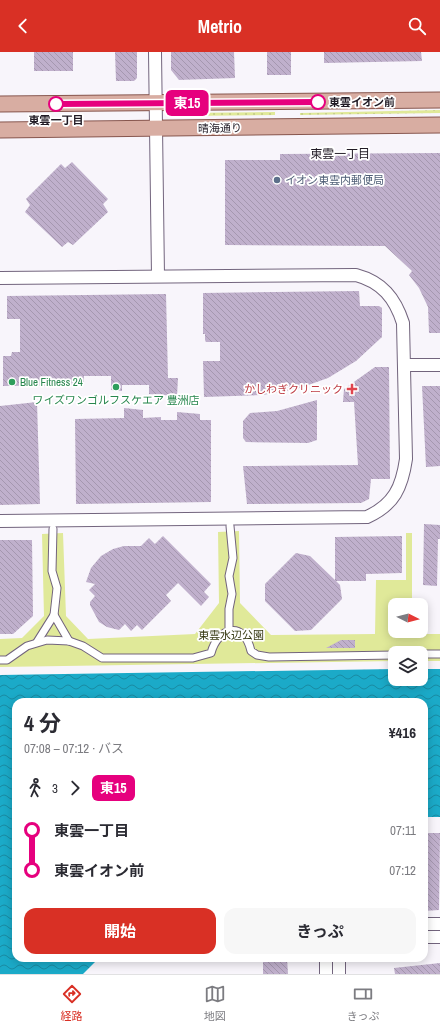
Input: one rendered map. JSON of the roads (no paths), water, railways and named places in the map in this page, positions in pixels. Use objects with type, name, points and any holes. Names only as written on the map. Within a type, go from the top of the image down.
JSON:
[{"type":"main road","points":[[0,104],[155,104],[440,100]]},
{"type":"main road","name":"晴海通り","points":[[0,130],[440,125]]},
{"type":"street","points":[[154,52],[158,276]]},
{"type":"street","points":[[0,278],[356,275],[370,279],[385,290],[399,309],[403,323],[406,458],[403,477],[398,491],[378,512],[367,517],[0,521]]},
{"type":"street","points":[[405,365],[440,365]]},
{"type":"street","points":[[229,630],[229,609],[232,594],[229,576],[233,558],[230,526]]},
{"type":"street","points":[[37,642],[54,615],[57,588],[52,571],[52,529]]},
{"type":"street","points":[[54,615],[69,641]]},
{"type":"street","points":[[0,660],[7,660],[27,646],[47,640],[69,641],[83,646],[102,658],[193,658],[211,653],[215,641],[224,632],[229,630],[237,631],[244,635],[249,641],[251,651],[257,655],[269,657],[388,655]]},
{"type":"street","points":[[428,654],[440,654]]},
{"type":"street","points":[[428,924],[440,924]]},
{"type":"street","points":[[428,937],[440,937]]},
{"type":"street","points":[[326,962],[326,974]]},
{"type":"street","points":[[339,962],[339,974]]},
{"type":"water","points":[[388,669],[388,686],[428,686],[428,669],[440,669],[440,817],[428,817],[428,698],[12,698],[12,962],[95,962],[83,974],[0,974],[0,675]]},
{"type":"place","name":"東雲イオン前","points":[[318,102]]},
{"type":"place","name":"東雲一丁目","points":[[56,104]]},
{"type":"place","name":"イオン東雲内郵便局","points":[[277,180]]},
{"type":"place","name":"Blue Fitness 24","points":[[12,382]]},
{"type":"place","name":"ワイズワンゴルフスケエア 豊洲店","points":[[116,387]]},
{"type":"place","name":"かしわぎクリニック","points":[[352,389]]},
{"type":"district","name":"東雲一丁目","points":[[340,154]]},
{"type":"park label","name":"東雲水辺公園","points":[[231,635]]}]
